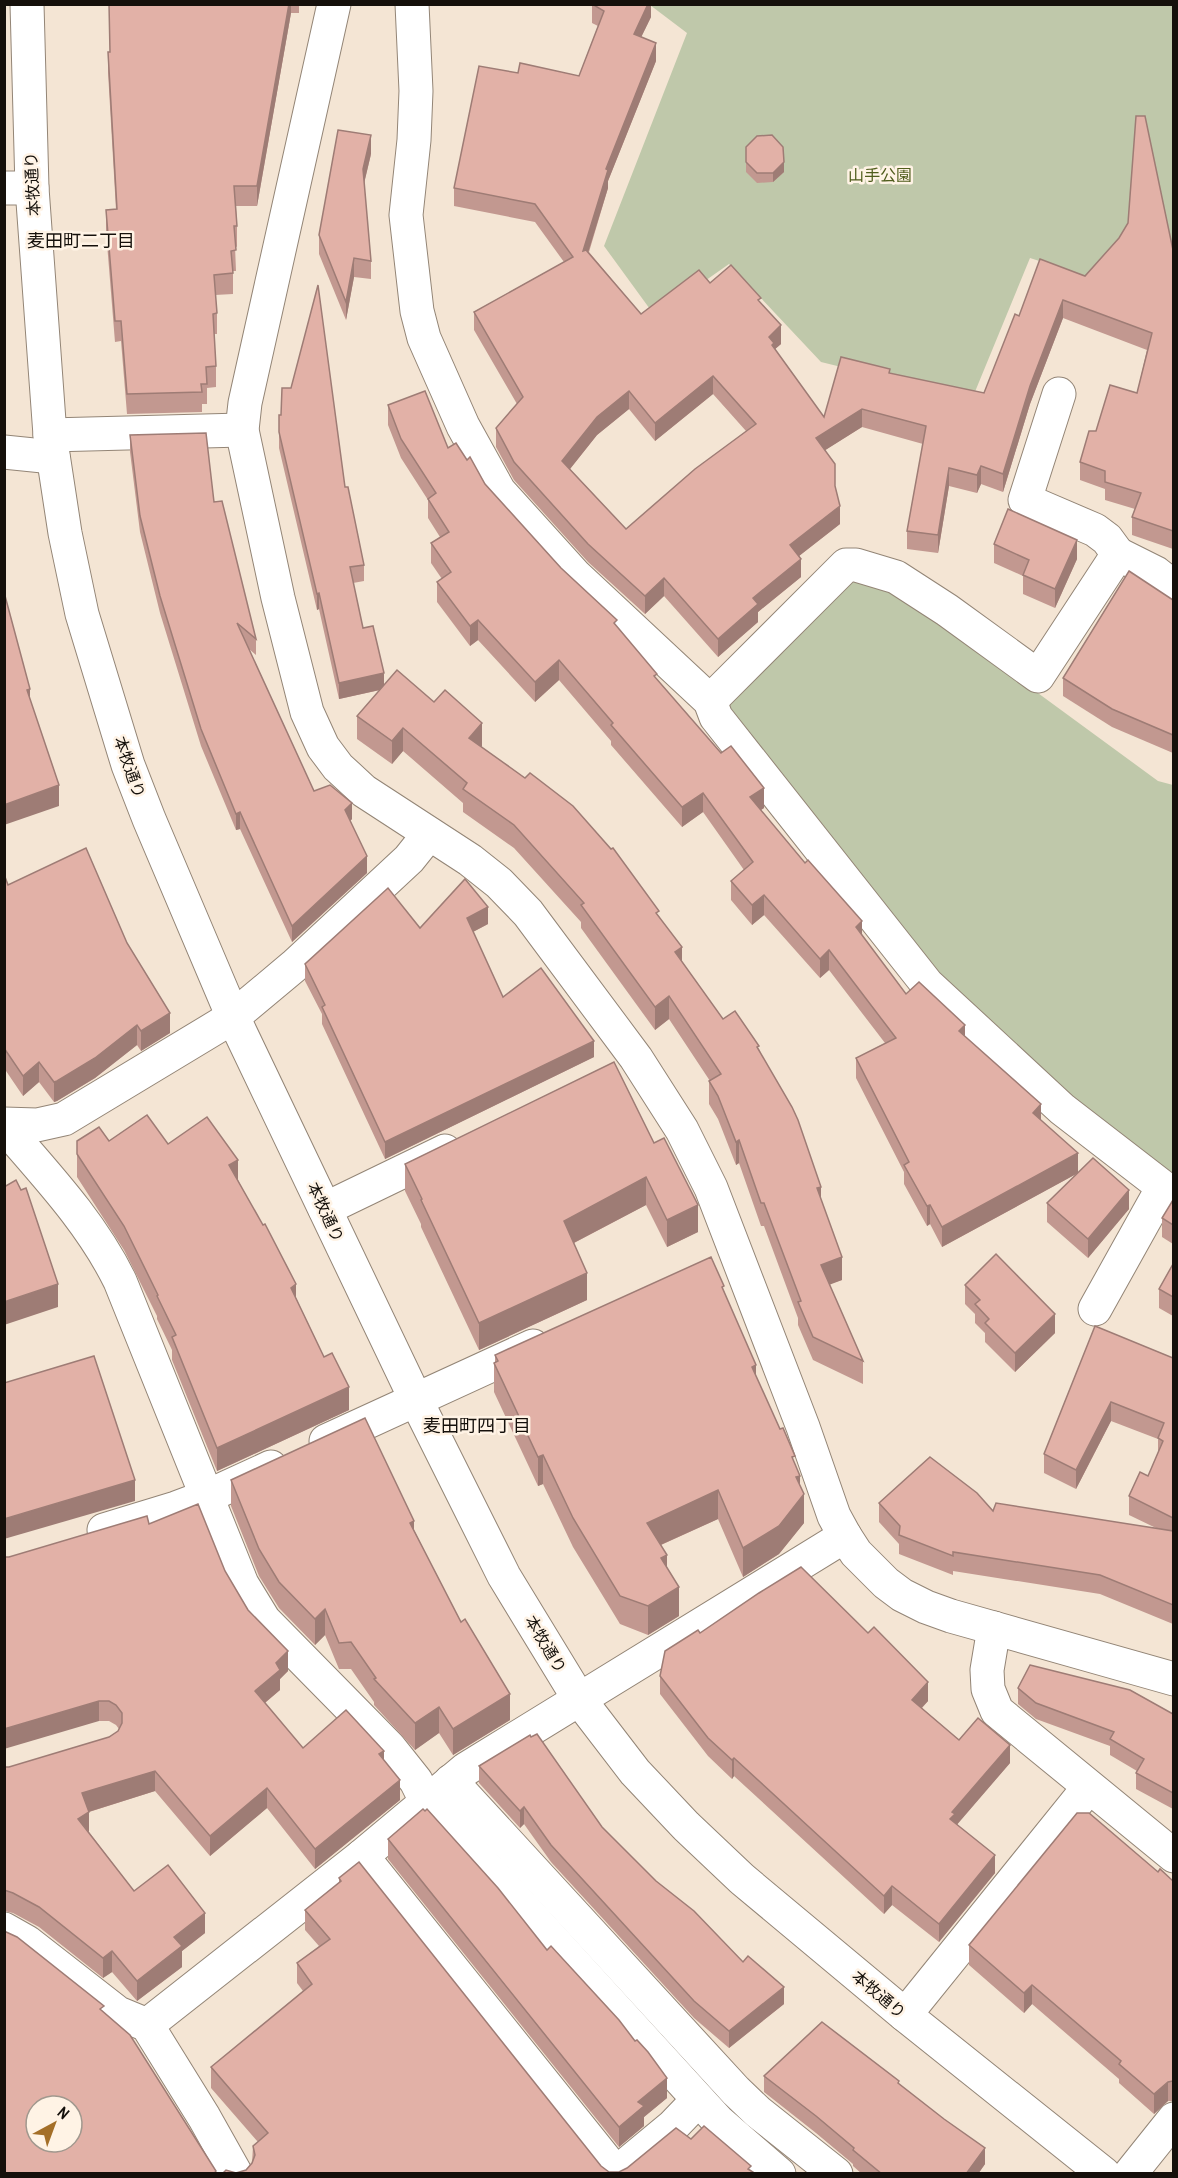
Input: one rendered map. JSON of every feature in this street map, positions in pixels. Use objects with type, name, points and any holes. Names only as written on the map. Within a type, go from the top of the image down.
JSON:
[{"type":"street","name":"本牧通り","points":[[27,4],[18,188],[65,533],[82,614],[128,765],[233,1017],[416,1400],[504,1576],[579,1699],[635,1772],[686,1826],[742,1879],[905,2015],[1104,2174]]},
{"type":"street","points":[[334,4],[253,368],[242,430],[280,609],[307,712],[323,747],[338,767],[364,791],[470,860],[499,883],[528,913],[625,1063],[682,1130],[711,1188],[724,1258],[799,1416],[834,1516],[845,1536],[871,1570],[902,1595],[942,1613],[1173,1679]]},
{"type":"street","points":[[412,4],[416,91],[414,140],[406,215],[417,311],[424,338],[463,426],[499,491],[575,575],[710,701],[716,717],[927,984],[1062,1109],[1163,1187],[1095,1309]]},
{"type":"street","points":[[1059,394],[1025,500],[1095,530],[1107,539],[1118,554],[1156,573],[1173,587]]},
{"type":"street","points":[[4,452],[242,430]]},
{"type":"street","points":[[710,701],[846,565],[856,565],[896,577],[947,610],[1038,676],[1118,554]]},
{"type":"street","points":[[4,1125],[37,1125],[64,1119],[233,1017],[294,966],[376,890],[409,859],[429,834]]},
{"type":"street","points":[[4,1125],[87,1224],[107,1255],[120,1281],[242,1584],[264,1620],[389,1747],[416,1780],[426,1802],[718,2122],[779,2174]]},
{"type":"street","points":[[325,1209],[475,1136]]},
{"type":"street","points":[[73,1539],[176,1509],[208,1496],[560,1334]]},
{"type":"street","points":[[147,2025],[362,1856],[451,1781],[579,1699],[845,1536]]},
{"type":"street","points":[[994,1628],[987,1670],[988,1689],[997,1711],[1173,1856]]},
{"type":"street","points":[[451,1781],[736,2091],[758,2112],[836,2174]]},
{"type":"street","points":[[905,2015],[1089,1787]]},
{"type":"street","points":[[362,1856],[615,2173],[673,2126],[698,2100]]},
{"type":"street","points":[[4,1929],[27,1942],[118,2013],[147,2025],[236,2174]]},
{"type":"street","points":[[1130,2174],[1173,2119]]},
{"type":"green space","name":"山手公園","points":[[650,5],[1173,5],[1173,304],[1030,258],[972,399],[821,362],[729,264],[655,316],[604,246],[687,33]]},
{"type":"green space","points":[[846,575],[902,588],[960,636],[1158,781],[1173,785],[1173,1185],[936,982],[727,714],[730,692]]},
{"type":"building","points":[[109,4],[289,4],[257,186],[234,186],[237,226],[234,226],[236,250],[231,251],[233,273],[214,275],[217,313],[213,314],[216,366],[206,367],[207,384],[201,384],[202,392],[127,394],[121,321],[115,321],[106,210],[117,209],[108,52],[110,52]]},
{"type":"building","points":[[592,4],[648,4],[634,34],[656,43],[606,169],[608,170],[583,251],[586,250],[641,314],[699,270],[710,283],[731,265],[761,298],[758,300],[781,325],[769,337],[774,343],[772,345],[824,417],[841,357],[890,369],[889,373],[984,393],[1015,314],[1019,316],[1040,259],[1085,276],[1119,238],[1128,223],[1136,116],[1145,116],[1173,250],[1173,531],[1132,517],[1141,493],[1105,482],[1105,471],[1080,462],[1089,431],[1096,431],[1110,385],[1137,393],[1152,333],[1063,300],[1030,386],[1003,474],[981,466],[977,475],[949,468],[938,535],[907,531],[926,426],[862,409],[816,438],[835,464],[835,486],[840,506],[790,545],[801,559],[753,598],[758,604],[718,639],[664,578],[645,596],[588,544],[514,462],[496,428],[523,397],[474,312],[573,257],[535,204],[454,188],[479,66],[518,73],[520,63],[579,76],[604,11]],"holes":[[[713,376],[756,424],[695,469],[626,529],[562,461],[597,417],[629,391],[655,423]]]},
{"type":"building","points":[[338,130],[371,135],[363,169],[371,261],[354,258],[346,302],[319,235]]},
{"type":"building","points":[[772,135],[783,147],[784,162],[773,173],[757,173],[746,162],[746,147],[757,136]]},
{"type":"building","points":[[318,285],[345,487],[348,487],[364,565],[350,567],[363,628],[373,626],[384,673],[339,683],[279,432],[282,388],[291,388]]},
{"type":"building","points":[[425,391],[448,448],[456,443],[467,460],[470,457],[485,484],[561,568],[617,620],[614,623],[657,674],[654,676],[721,753],[731,746],[764,788],[750,797],[805,863],[808,860],[862,921],[856,927],[906,994],[919,982],[965,1025],[959,1031],[1041,1104],[1033,1113],[1078,1153],[942,1227],[930,1205],[927,1206],[904,1165],[909,1162],[856,1058],[896,1038],[829,950],[820,959],[764,895],[752,905],[731,881],[753,862],[703,793],[682,807],[611,725],[613,723],[559,660],[535,682],[478,620],[470,626],[437,582],[451,572],[431,543],[449,532],[428,499],[436,493],[401,439],[388,405]]},
{"type":"building","points":[[206,433],[214,502],[222,501],[256,639],[237,623],[314,791],[330,785],[352,803],[345,810],[367,856],[292,926],[240,812],[236,814],[201,729],[160,596],[140,516],[130,435]]},
{"type":"building","points":[[1008,509],[1077,540],[1055,589],[1023,575],[1029,560],[994,544]]},
{"type":"building","points":[[1129,571],[1173,600],[1173,735],[1112,709],[1063,678]]},
{"type":"building","points":[[4,592],[30,689],[27,690],[59,785],[4,805]]},
{"type":"building","points":[[397,670],[434,702],[445,690],[482,723],[469,738],[525,778],[530,773],[573,806],[611,849],[613,848],[659,911],[656,913],[682,947],[675,952],[723,1019],[735,1011],[759,1046],[757,1047],[798,1120],[821,1187],[817,1188],[842,1257],[821,1265],[863,1361],[813,1337],[739,1140],[736,1142],[718,1096],[709,1081],[721,1074],[669,996],[655,1007],[581,905],[584,903],[514,825],[463,789],[467,783],[403,728],[392,741],[357,716]]},
{"type":"building","points":[[86,848],[127,943],[170,1013],[141,1031],[137,1025],[95,1058],[57,1081],[54,1082],[39,1062],[23,1076],[4,1048],[4,874],[8,885]]},
{"type":"building","points":[[465,879],[488,907],[467,918],[503,997],[541,968],[594,1041],[385,1142],[322,1007],[325,1005],[305,964],[388,888],[420,928]]},
{"type":"building","points":[[614,1062],[654,1143],[664,1138],[698,1205],[667,1220],[646,1177],[564,1221],[587,1273],[479,1323],[405,1164]]},
{"type":"building","points":[[147,1115],[168,1144],[207,1117],[238,1160],[229,1165],[263,1225],[265,1224],[296,1284],[291,1288],[324,1357],[332,1353],[349,1387],[217,1448],[172,1337],[176,1335],[158,1295],[124,1226],[77,1154],[77,1141],[99,1127],[109,1141]]},
{"type":"building","points":[[1093,1158],[1129,1190],[1088,1239],[1047,1203]]},
{"type":"building","points":[[16,1180],[21,1190],[26,1188],[58,1284],[4,1302],[4,1187]]},
{"type":"building","points":[[1173,1200],[1173,1225],[1162,1218]]},
{"type":"building","points":[[996,1254],[1055,1314],[1015,1353],[985,1323],[989,1319],[975,1304],[980,1300],[965,1285]]},
{"type":"building","points":[[711,1257],[756,1365],[752,1367],[795,1456],[792,1457],[800,1476],[796,1477],[804,1494],[779,1526],[743,1548],[718,1490],[647,1523],[667,1555],[661,1558],[679,1587],[648,1606],[620,1596],[573,1518],[543,1455],[538,1457],[494,1363],[498,1361],[495,1355]]},
{"type":"building","points":[[1173,1264],[1173,1297],[1159,1289]]},
{"type":"building","points":[[1095,1326],[1173,1358],[1173,1518],[1129,1496],[1140,1472],[1148,1476],[1163,1441],[1158,1438],[1164,1423],[1111,1402],[1076,1470],[1044,1454]]},
{"type":"building","points":[[94,1356],[135,1480],[4,1519],[4,1383]]},
{"type":"building","points":[[365,1418],[414,1521],[410,1523],[461,1622],[465,1619],[510,1694],[453,1729],[439,1707],[415,1723],[374,1679],[376,1678],[351,1642],[339,1643],[325,1609],[315,1619],[279,1582],[259,1549],[231,1480]]},
{"type":"building","points":[[930,1457],[977,1493],[993,1511],[996,1503],[1173,1531],[1173,1605],[1100,1575],[953,1552],[953,1556],[899,1535],[900,1526],[879,1503]]},
{"type":"building","points":[[198,1504],[225,1571],[248,1610],[288,1651],[276,1663],[280,1670],[255,1691],[303,1748],[346,1710],[384,1751],[379,1754],[400,1780],[315,1849],[267,1788],[210,1836],[155,1771],[82,1793],[89,1812],[78,1819],[134,1891],[168,1865],[205,1913],[174,1937],[182,1946],[137,1981],[112,1951],[103,1958],[39,1907],[4,1890],[4,1767],[109,1737],[118,1731],[122,1723],[122,1713],[116,1705],[109,1701],[99,1701],[4,1729],[4,1557],[147,1516],[149,1524]]},
{"type":"building","points":[[801,1567],[868,1633],[874,1627],[928,1682],[912,1700],[959,1740],[978,1718],[1010,1745],[952,1812],[955,1814],[950,1819],[995,1855],[939,1924],[892,1886],[884,1896],[734,1758],[732,1760],[708,1738],[660,1676],[665,1651],[698,1630],[700,1633]]},
{"type":"building","points":[[1030,1665],[1130,1690],[1173,1714],[1173,1793],[1136,1773],[1144,1759],[1110,1739],[1114,1732],[1036,1703],[1018,1688]]},
{"type":"building","points":[[537,1734],[602,1827],[656,1881],[694,1911],[743,1962],[748,1956],[784,1987],[729,2031],[694,2001],[551,1845],[524,1807],[520,1811],[479,1766],[530,1735],[531,1737]]},
{"type":"building","points":[[423,1809],[425,1811],[427,1809],[498,1888],[547,1950],[551,1946],[619,2020],[635,2041],[637,2040],[648,2052],[667,2078],[638,2102],[644,2106],[619,2127],[388,1839]]},
{"type":"building","points":[[1077,1813],[1089,1813],[1158,1872],[1160,1869],[1173,1881],[1173,2081],[1168,2082],[1154,2094],[1119,2064],[1121,2061],[1032,1985],[1024,1993],[969,1945]]},
{"type":"building","points":[[359,1862],[601,2166],[609,2172],[619,2172],[676,2128],[691,2139],[704,2126],[751,2166],[748,2169],[756,2174],[222,2174],[226,2170],[236,2173],[246,2170],[255,2155],[253,2146],[268,2133],[211,2067],[312,1984],[297,1963],[330,1939],[305,1910],[341,1881],[339,1878]]},
{"type":"building","points":[[4,1931],[17,1937],[104,2006],[100,2009],[130,2035],[216,2171],[214,2174],[4,2174]]},
{"type":"building","points":[[822,2022],[944,2119],[985,2148],[966,2174],[882,2174],[816,2116],[764,2076]]},
{"type":"district","name":"麦田町二丁目","points":[[81,241]]},
{"type":"district","name":"麦田町四丁目","points":[[477,1426]]}]
